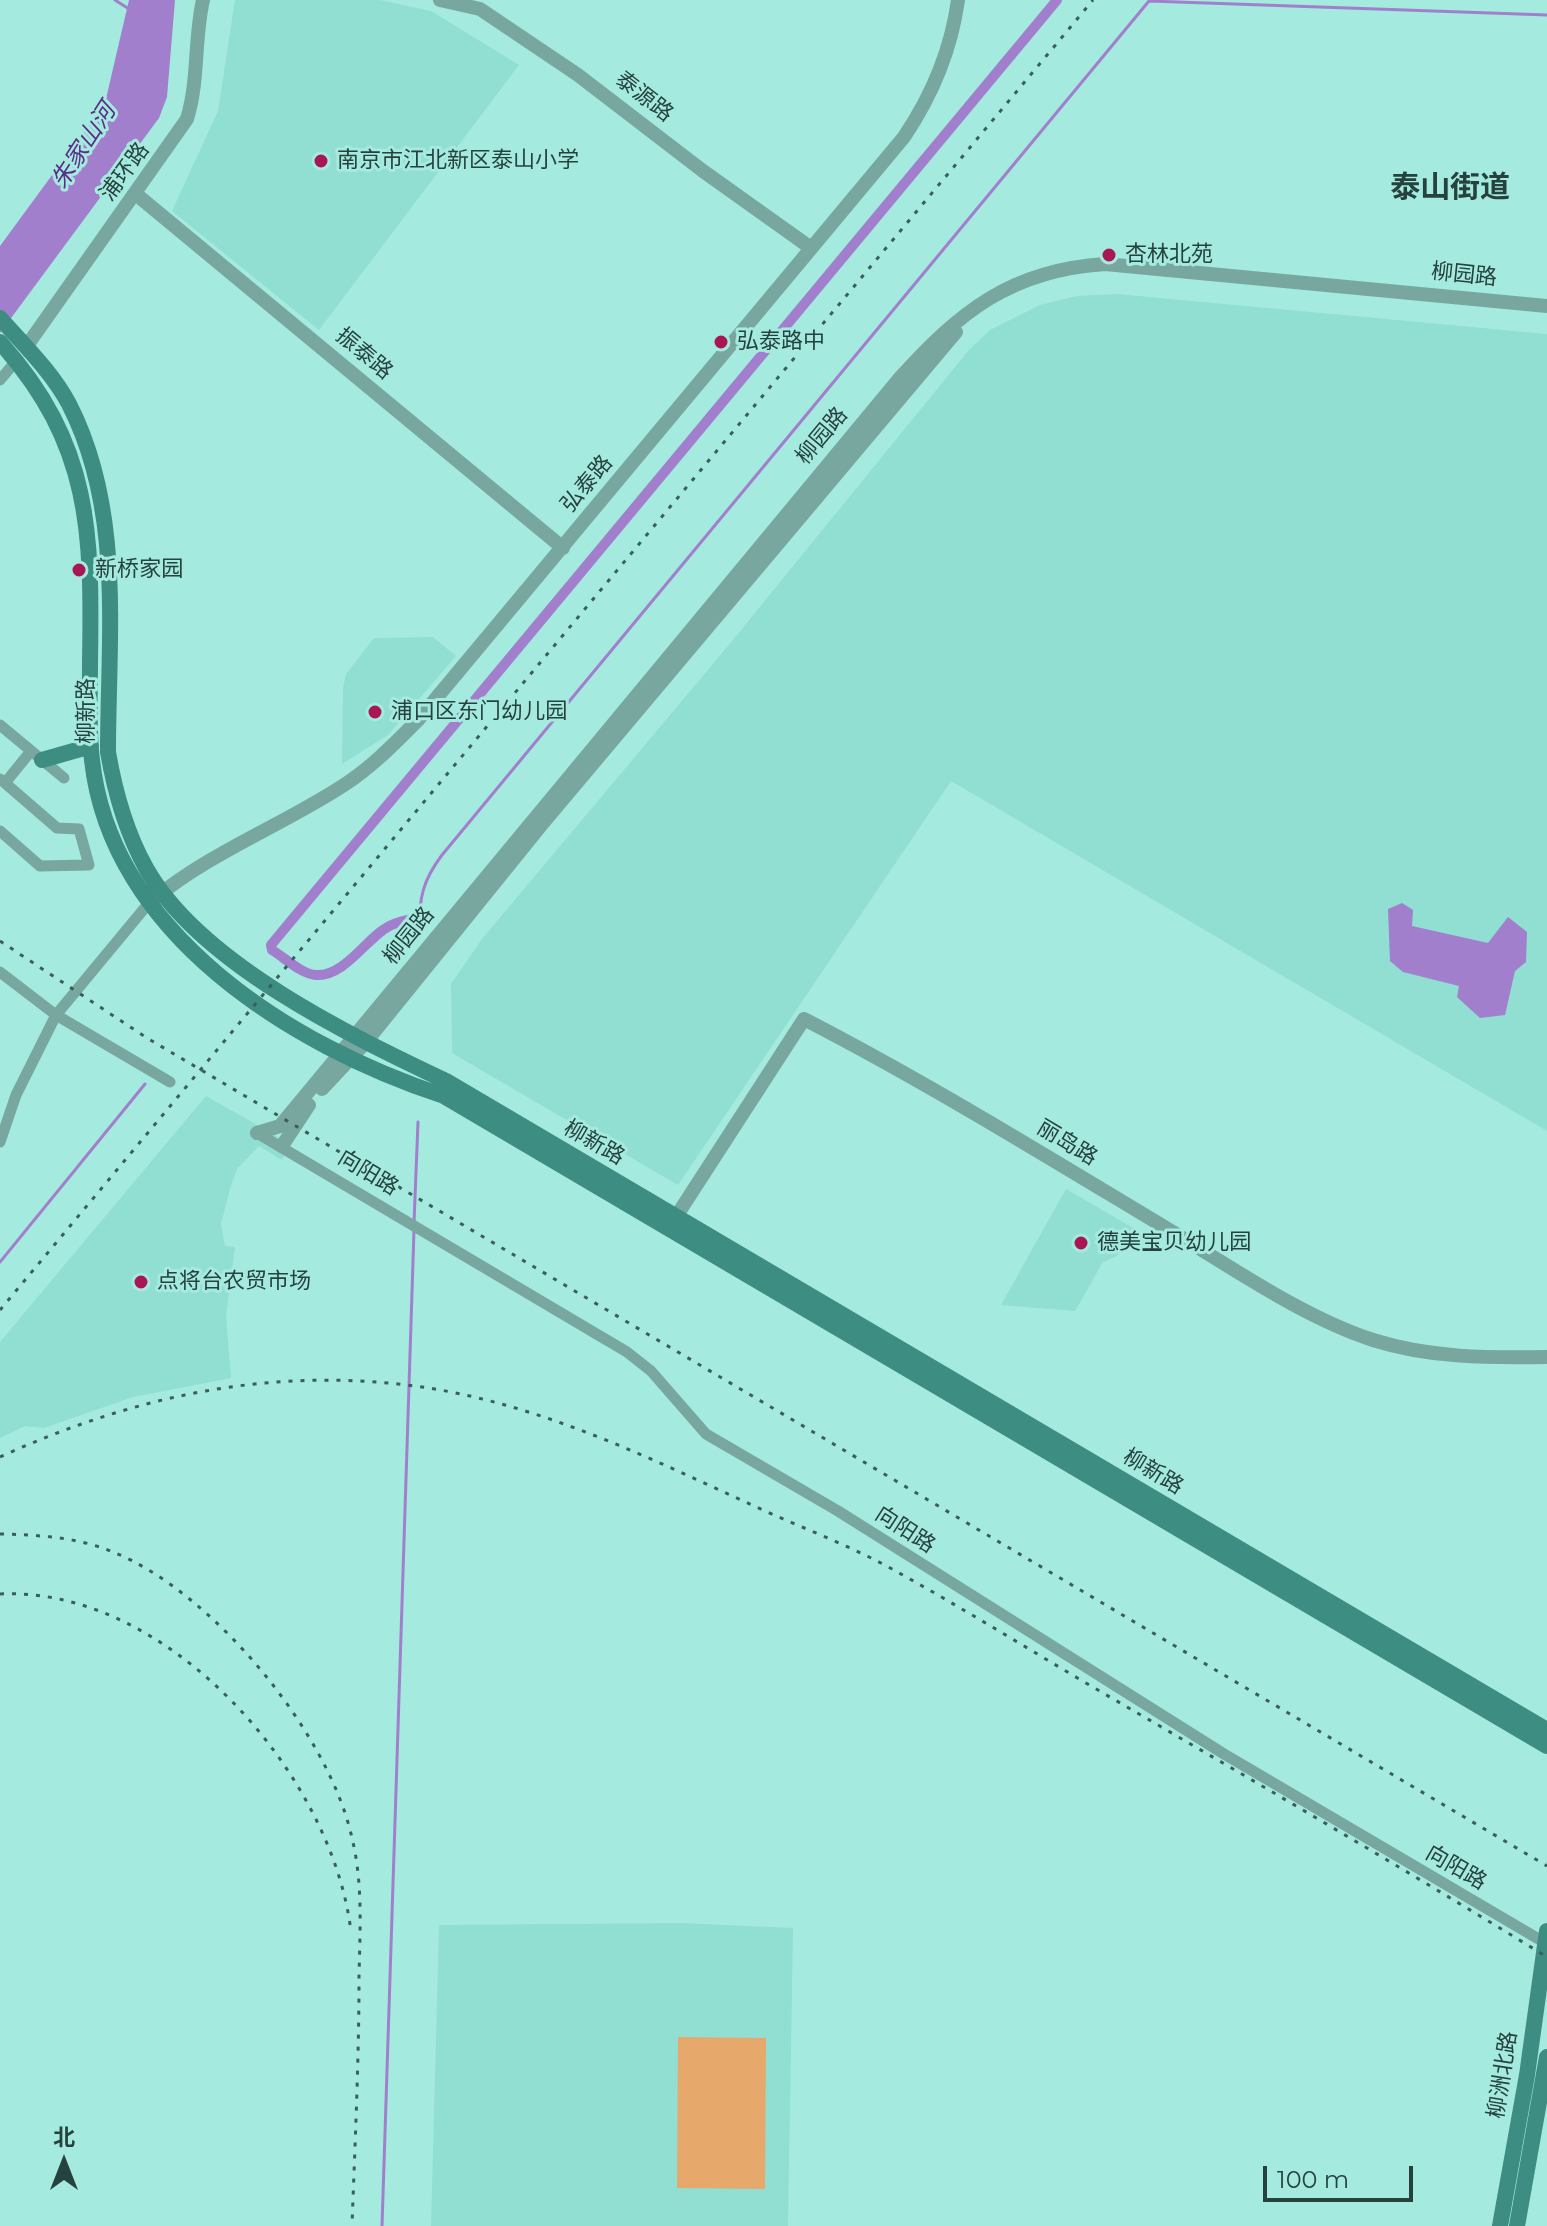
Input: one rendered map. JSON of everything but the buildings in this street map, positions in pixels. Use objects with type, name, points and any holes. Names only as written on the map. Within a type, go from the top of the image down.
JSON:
[{"type":"main road","name":"柳新路","points":[[0,318],[64,439],[86,509],[90,554],[91,746],[106,824],[129,875],[148,904],[184,944],[225,979],[346,1056],[397,1080],[444,1096],[672,1223],[1547,1730]]},
{"type":"main road","name":"柳新路","points":[[0,342],[21,354],[68,402],[99,484],[107,541],[108,752],[130,833],[147,870],[190,923],[222,952],[262,981],[360,1040],[446,1081],[672,1223],[1547,1746]]},
{"type":"main road","points":[[37,755],[91,746]]},
{"type":"main road","name":"柳洲北路","points":[[1500,2226],[1527,2075],[1546,1939]]},
{"type":"main road","name":"柳洲北路","points":[[1517,2226],[1547,2057]]},
{"type":"street","name":"浦环路","points":[[0,380],[137,195],[187,119],[203,0]]},
{"type":"street","name":"泰源路","points":[[440,0],[480,9],[566,67],[811,248]]},
{"type":"street","name":"弘泰路","points":[[148,904],[163,891],[345,784],[386,752],[450,685],[879,168],[923,109],[948,49],[958,0]]},
{"type":"street","name":"振泰路","points":[[137,195],[563,548]]},
{"type":"street","name":"柳园路","points":[[360,1040],[899,379],[948,326],[979,303],[1039,276],[1105,264],[1547,306]]},
{"type":"street","name":"柳园路","points":[[360,1040],[946,341],[995,302],[1068,277],[1109,272],[1547,316]]},
{"type":"street","points":[[0,725],[64,778]]},
{"type":"street","points":[[0,831],[40,866],[89,865],[79,829],[57,828],[2,781],[37,755]]},
{"type":"street","points":[[0,1142],[16,1095],[56,1015],[148,904]]},
{"type":"street","points":[[0,972],[56,1015],[170,1082]]},
{"type":"street","name":"丽岛路","points":[[672,1223],[804,1019],[898,1068],[1247,1276],[1339,1326],[1405,1348],[1480,1358],[1547,1357]]},
{"type":"street","points":[[257,1133],[280,1126],[360,1040]]},
{"type":"street","points":[[282,1146],[303,1112],[346,1056]]},
{"type":"street","name":"向阳路","points":[[257,1133],[627,1352],[651,1371],[706,1434],[838,1511],[1224,1754],[1546,1939]]},
{"type":"shaded area","name":"南京市江北新区泰山小学","points":[[235,0],[380,0],[431,11],[519,65],[319,330],[172,211],[218,111]]},
{"type":"shaded area","points":[[1117,294],[1547,334],[1547,1131],[951,781],[678,1185],[452,1053],[451,984],[482,939],[728,646],[968,351],[990,330],[1040,305],[1077,296]]},
{"type":"shaded area","name":"浦口区东门幼儿园","points":[[433,637],[456,656],[388,735],[342,764],[346,674],[374,638]]},
{"type":"shaded area","name":"点将台农贸市场","points":[[206,1096],[291,1144],[282,1160],[259,1146],[237,1169],[221,1224],[225,1246],[235,1247],[226,1316],[231,1378],[133,1397],[44,1428],[25,1426],[0,1438],[0,1342]]},
{"type":"shaded area","name":"德美宝贝幼儿园","points":[[1066,1189],[1135,1229],[1117,1256],[1103,1262],[1075,1311],[1001,1305]]},
{"type":"shaded area","points":[[681,1923],[793,1928],[788,2226],[431,2226],[439,1925]]},
{"type":"shaded area","points":[[678,2037],[766,2038],[765,2189],[677,2188]]},
{"type":"water","name":"朱家山河","points":[[129,0],[175,0],[167,97],[159,118],[0,333],[0,246],[105,103]]},
{"type":"water","points":[[1402,903],[1413,910],[1412,926],[1488,943],[1508,917],[1527,932],[1526,962],[1515,971],[1505,1015],[1480,1018],[1457,997],[1459,986],[1403,972],[1390,961],[1388,909]]},
{"type":"waterway","points":[[115,0],[129,9]]},
{"type":"waterway","points":[[419,918],[387,927],[344,965],[326,974],[304,972],[272,950],[271,945],[1057,0]]},
{"type":"waterway","points":[[419,930],[423,890],[442,855],[1149,1],[1547,15]]},
{"type":"waterway","points":[[0,1262],[145,1084]]},
{"type":"waterway","points":[[414,1223],[418,1122]]},
{"type":"waterway","points":[[382,2226],[414,1230]]},
{"type":"railway","points":[[0,1310],[1093,0]]},
{"type":"railway","points":[[0,941],[147,1038],[1547,1866]]},
{"type":"railway","points":[[0,1457],[96,1419],[145,1404],[244,1385],[346,1380],[398,1384],[445,1391],[536,1414],[624,1447],[892,1569],[1547,1957]]},
{"type":"railway","points":[[0,1534],[43,1536],[86,1543],[113,1552],[151,1571],[227,1632],[293,1712],[319,1755],[339,1797],[352,1838],[359,1889],[352,2226]]},
{"type":"railway","points":[[0,1594],[63,1600],[123,1621],[180,1656],[232,1701],[276,1754],[312,1812],[338,1872],[351,1932]]},
{"type":"place","name":"南京市江北新区泰山小学","points":[[321,161]]},
{"type":"place","name":"杏林北苑","points":[[1109,255]]},
{"type":"place","name":"弘泰路中","points":[[721,342]]},
{"type":"place","name":"新桥家园","points":[[79,570]]},
{"type":"place","name":"浦口区东门幼儿园","points":[[375,712]]},
{"type":"place","name":"德美宝贝幼儿园","points":[[1081,1243]]},
{"type":"place","name":"点将台农贸市场","points":[[141,1282]]},
{"type":"district","name":"泰山街道","points":[[1450,188]]}]
